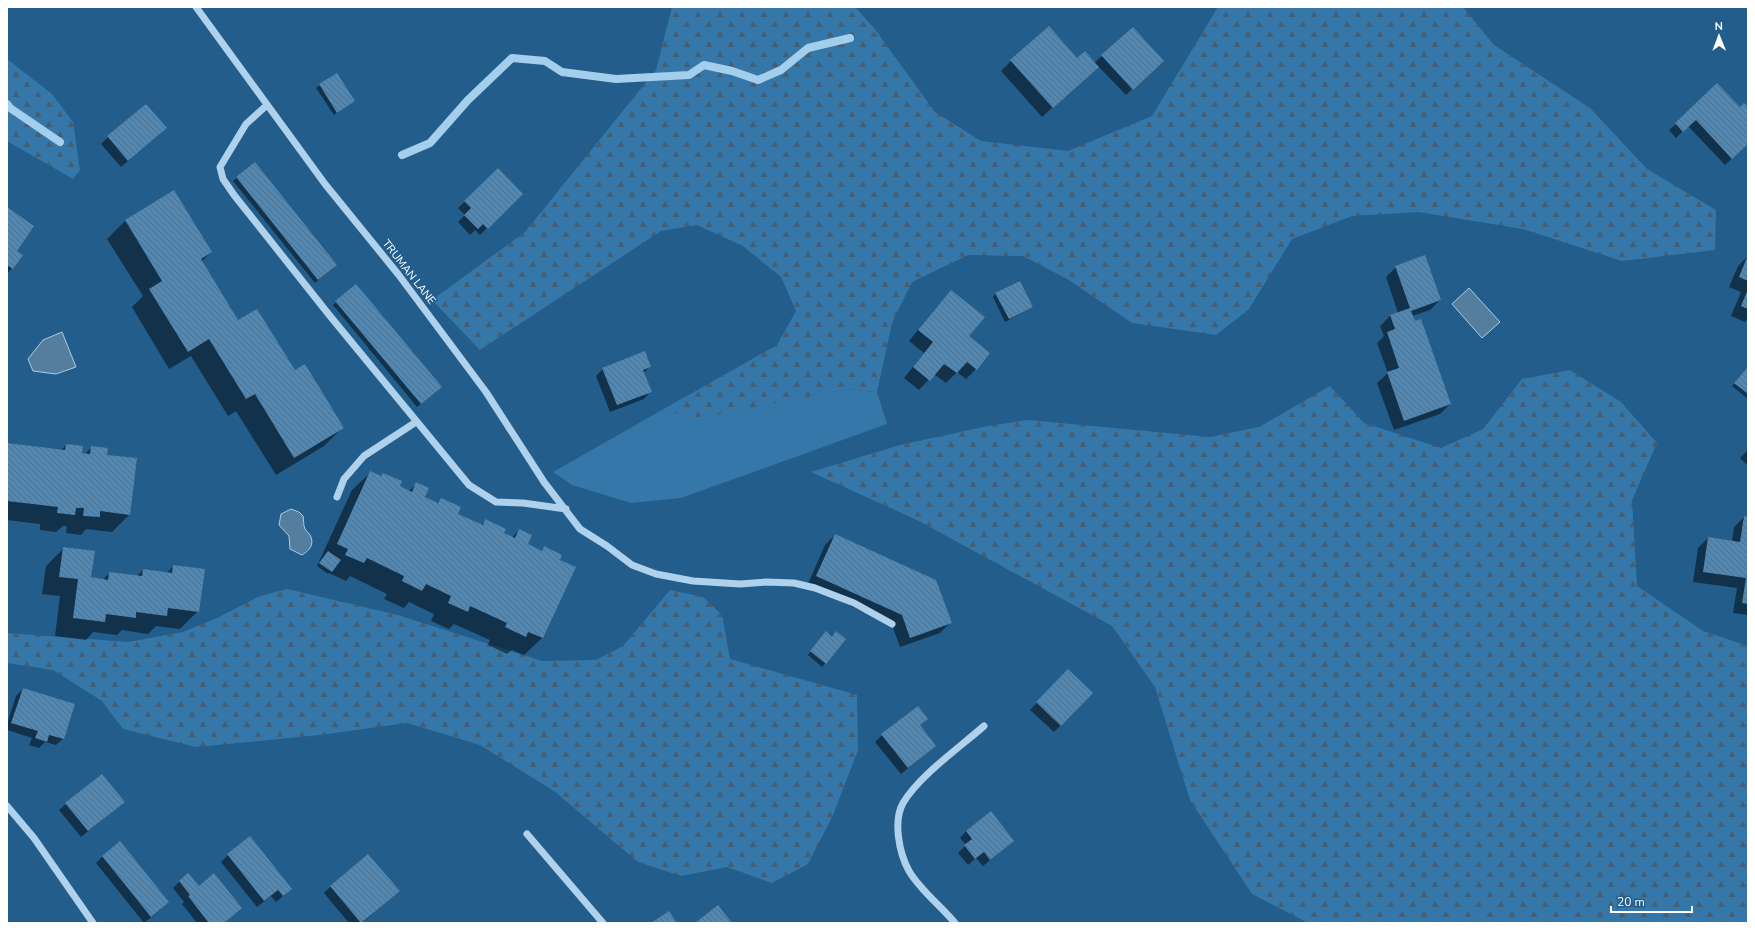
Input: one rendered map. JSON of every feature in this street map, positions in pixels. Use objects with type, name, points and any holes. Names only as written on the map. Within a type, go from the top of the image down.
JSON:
[{"type":"street","name":"TRUMAN LANE","points":[[196,7],[325,184],[398,274],[486,392],[544,482],[566,509],[580,530],[606,546],[632,565],[656,574],[693,582],[740,584],[766,582],[794,583],[815,588],[854,603],[892,624]]},
{"type":"street","points":[[267,105],[246,124],[223,161],[220,167],[223,179],[325,310],[469,486],[496,502],[523,502],[566,509]]},
{"type":"street","points":[[337,497],[344,479],[364,456],[416,422]]},
{"type":"street","points":[[955,923],[909,871],[901,851],[898,826],[903,804],[921,780],[984,726]]},
{"type":"street","points":[[7,806],[34,838],[93,923]]},
{"type":"street","points":[[527,834],[603,923]]},
{"type":"green space","points":[[672,7],[855,7],[874,28],[935,112],[981,141],[1068,151],[1152,116],[1218,7],[1463,7],[1494,45],[1590,108],[1647,169],[1716,210],[1715,250],[1622,261],[1523,229],[1418,212],[1352,216],[1292,239],[1249,309],[1216,335],[1132,323],[1069,280],[1023,256],[968,255],[912,282],[892,323],[877,392],[846,389],[697,419],[662,410],[777,345],[796,311],[781,277],[743,246],[697,225],[661,231],[480,350],[432,300],[525,232],[656,70]]},
{"type":"green space","points":[[7,59],[52,94],[73,122],[80,170],[73,179],[7,141]]},
{"type":"green space","points":[[1570,370],[1621,402],[1657,443],[1632,500],[1637,586],[1703,631],[1748,646],[1748,923],[1308,923],[1252,894],[1190,800],[1155,687],[1112,626],[917,520],[811,472],[900,445],[988,426],[1028,420],[1210,437],[1259,427],[1330,386],[1364,423],[1441,448],[1483,429],[1522,379]]},
{"type":"green space","points":[[846,389],[877,392],[887,424],[681,498],[631,503],[572,485],[553,472],[662,410],[697,418]]},
{"type":"green space","points":[[287,589],[398,615],[542,661],[596,660],[623,646],[670,590],[703,597],[722,615],[730,659],[857,695],[858,750],[833,815],[808,864],[772,883],[727,867],[681,876],[638,862],[554,791],[480,745],[407,723],[320,735],[196,747],[123,729],[102,701],[53,670],[7,663],[7,633],[128,642],[183,632],[217,618],[260,596]]},
{"type":"shaded area","points":[[1469,288],[1500,322],[1482,338],[1452,304]]},
{"type":"shaded area","points":[[62,332],[76,367],[56,374],[33,371],[28,359],[43,340]]},
{"type":"shaded area","points":[[291,509],[299,512],[303,516],[304,527],[311,536],[312,540],[310,548],[302,555],[290,549],[289,536],[279,525],[281,514]]},
{"type":"building","points":[[1049,26],[1077,58],[1085,51],[1099,67],[1053,108],[1010,60]]},
{"type":"building","points":[[1133,27],[1164,61],[1133,90],[1101,55]]},
{"type":"building","points":[[337,73],[355,101],[337,113],[319,84]]},
{"type":"building","points":[[1717,83],[1740,107],[1744,103],[1748,107],[1748,144],[1732,159],[1696,120],[1683,132],[1675,123]]},
{"type":"building","points":[[146,104],[167,128],[128,161],[107,136]]},
{"type":"building","points":[[255,162],[337,265],[318,280],[236,177]]},
{"type":"building","points":[[498,168],[523,194],[488,229],[483,224],[478,229],[464,215],[471,208],[464,201]]},
{"type":"building","points":[[174,190],[212,252],[201,259],[238,320],[257,309],[295,370],[305,364],[344,428],[294,458],[255,394],[246,399],[209,339],[188,352],[149,289],[162,281],[125,220]]},
{"type":"building","points":[[7,207],[34,226],[17,251],[23,255],[13,269],[7,265]]},
{"type":"building","points":[[1425,255],[1441,300],[1411,311],[1415,321],[1421,319],[1451,404],[1404,421],[1387,372],[1399,368],[1387,332],[1395,329],[1390,315],[1410,308],[1395,266]]},
{"type":"building","points":[[1748,255],[1748,281],[1739,277]]},
{"type":"building","points":[[1020,281],[1033,307],[1009,319],[995,293]]},
{"type":"building","points":[[356,284],[442,387],[421,404],[335,301]]},
{"type":"building","points":[[1748,289],[1748,309],[1741,306]]},
{"type":"building","points":[[951,290],[985,317],[969,336],[990,353],[977,370],[967,362],[957,373],[944,364],[930,381],[913,367],[933,342],[918,330]]},
{"type":"building","points":[[645,351],[651,367],[643,370],[652,392],[617,405],[602,368]]},
{"type":"building","points":[[1748,367],[1748,394],[1734,383]]},
{"type":"building","points":[[7,443],[65,450],[66,444],[83,446],[82,453],[90,454],[91,446],[108,448],[107,455],[137,458],[130,515],[100,511],[100,517],[83,516],[84,508],[76,508],[75,515],[57,513],[58,507],[7,501]]},
{"type":"building","points":[[370,471],[381,476],[383,473],[402,481],[400,486],[412,492],[416,482],[429,488],[425,497],[438,503],[441,498],[461,507],[458,514],[483,525],[485,519],[506,529],[504,533],[515,538],[519,529],[532,535],[528,544],[542,551],[544,546],[562,555],[560,560],[576,567],[543,638],[528,632],[526,637],[505,627],[507,623],[470,606],[468,612],[448,603],[451,596],[426,584],[422,591],[402,581],[404,576],[367,558],[364,563],[345,555],[348,549],[337,544]]},
{"type":"building","points":[[1744,516],[1748,517],[1748,604],[1742,603],[1746,578],[1703,572],[1708,537],[1740,542]]},
{"type":"building","points":[[835,534],[936,580],[952,623],[910,638],[902,615],[816,576]]},
{"type":"building","points":[[63,547],[95,551],[91,577],[108,580],[109,572],[142,576],[143,569],[172,573],[173,565],[205,569],[199,612],[168,608],[167,616],[136,612],[136,618],[106,614],[105,622],[73,618],[78,579],[59,577]]},
{"type":"building","points":[[328,551],[341,560],[332,572],[319,563]]},
{"type":"building","points":[[826,631],[832,637],[836,631],[846,639],[826,664],[810,651]]},
{"type":"building","points":[[1068,669],[1093,693],[1061,726],[1036,702]]},
{"type":"building","points":[[23,688],[75,704],[64,739],[49,735],[47,742],[35,738],[38,731],[11,723]]},
{"type":"building","points":[[918,706],[928,719],[920,725],[936,746],[908,768],[881,734]]},
{"type":"building","points":[[102,774],[125,802],[88,831],[65,803]]},
{"type":"building","points":[[991,811],[1014,841],[990,860],[984,852],[975,859],[964,845],[972,839],[966,831]]},
{"type":"building","points":[[250,836],[292,889],[283,896],[278,890],[264,901],[227,854]]},
{"type":"building","points":[[120,841],[169,902],[151,917],[102,856]]},
{"type":"building","points":[[368,854],[400,891],[361,923],[330,886]]},
{"type":"building","points":[[188,873],[199,886],[214,873],[242,908],[224,923],[209,923],[188,896],[190,895],[179,881]]},
{"type":"building","points":[[718,905],[732,923],[695,923]]},
{"type":"building","points":[[669,911],[677,923],[651,923]]},
{"type":"waterway","points":[[402,155],[430,143],[468,100],[512,58],[545,61],[562,72],[616,79],[689,75],[704,65],[732,71],[758,80],[781,70],[808,48],[850,38]]},
{"type":"waterway","points":[[7,104],[10,108],[60,142]]}]
